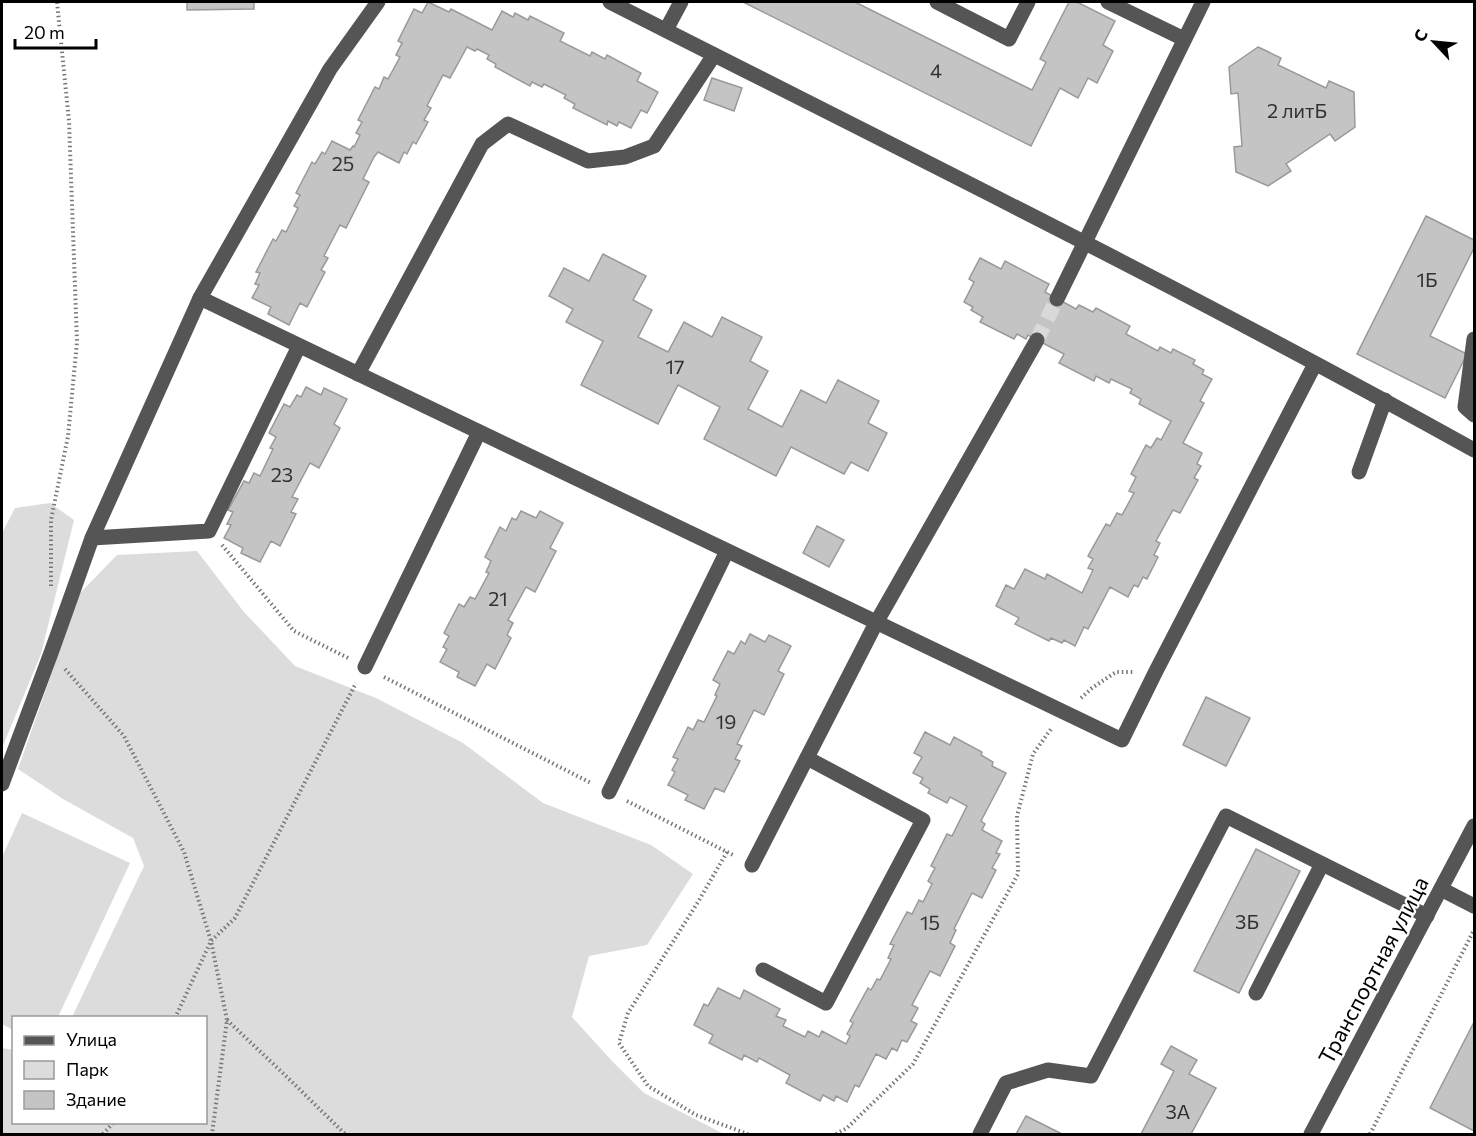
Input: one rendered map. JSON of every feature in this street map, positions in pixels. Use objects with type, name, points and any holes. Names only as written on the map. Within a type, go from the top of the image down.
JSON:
[{"type":"street","points":[[2,784],[92,538],[200,298],[330,69],[378,2]]},
{"type":"street","points":[[610,2],[1086,242],[1385,400],[1474,450]]},
{"type":"street","points":[[666,30],[681,2]]},
{"type":"street","points":[[936,2],[1009,39],[1028,2]]},
{"type":"street","points":[[1108,2],[1184,39]]},
{"type":"street","points":[[1057,299],[1203,2]]},
{"type":"street","points":[[358,374],[482,144],[508,124],[588,161],[625,157],[654,146],[714,55]]},
{"type":"street","points":[[200,298],[1122,740],[1315,364]]},
{"type":"street","points":[[1474,339],[1465,407],[1474,415]]},
{"type":"street","points":[[752,865],[876,623],[1037,340]]},
{"type":"street","points":[[92,538],[209,531],[299,346]]},
{"type":"street","points":[[1359,472],[1385,400]]},
{"type":"street","points":[[365,667],[479,432]]},
{"type":"street","points":[[609,792],[727,551]]},
{"type":"street","points":[[763,970],[826,1003],[923,820],[807,758]]},
{"type":"street","points":[[980,1134],[1006,1083],[1048,1070],[1091,1076],[1226,816],[1427,916]]},
{"type":"street","name":"Транспортная улица","points":[[1311,1134],[1474,826]]},
{"type":"street","points":[[1256,993],[1322,864]]},
{"type":"street","points":[[1441,889],[1474,906]]},
{"type":"path","points":[[51,587],[51,520],[68,436],[77,342],[69,121],[57,2]]},
{"type":"path","points":[[209,531],[294,631],[752,865]]},
{"type":"path","points":[[51,653],[124,736],[184,852],[211,941],[227,1020],[212,1134]]},
{"type":"path","points":[[175,1016],[211,941],[235,918],[365,667]]},
{"type":"path","points":[[836,1134],[847,1128],[913,1064],[1018,874],[1017,816],[1033,754],[1065,713],[1092,688],[1116,672],[1156,671]]},
{"type":"path","points":[[727,852],[627,1013],[620,1043],[648,1086],[696,1115],[748,1134]]},
{"type":"path","points":[[1370,1134],[1474,930]]},
{"type":"path","points":[[227,1020],[345,1134]]},
{"type":"green space","points":[[50,503],[74,520],[41,654],[2,748],[2,533],[15,508]]},
{"type":"green space","points":[[197,551],[244,612],[295,666],[376,698],[463,743],[543,803],[651,845],[693,874],[647,945],[589,956],[572,1017],[644,1093],[724,1134],[2,1134],[2,1048],[12,1050],[12,1124],[207,1124],[207,1016],[72,1016],[144,866],[133,838],[63,799],[18,769],[80,593],[117,555]]},
{"type":"green space","points":[[22,813],[130,863],[58,1016],[12,1016],[12,1029],[2,1024],[2,857]]},
{"type":"building","points":[[187,2],[254,2],[254,9],[187,10]]},
{"type":"building","points":[[428,2],[449,12],[451,9],[492,30],[502,11],[513,17],[515,13],[528,20],[530,16],[564,33],[560,41],[590,56],[592,52],[605,59],[607,55],[641,73],[637,81],[658,92],[647,113],[641,110],[631,128],[619,122],[617,126],[608,121],[607,125],[573,108],[575,104],[564,98],[566,95],[544,84],[542,87],[532,82],[530,86],[495,67],[496,64],[487,59],[489,55],[467,47],[450,78],[443,75],[427,106],[431,108],[424,120],[428,122],[416,144],[413,142],[407,154],[404,152],[399,163],[378,152],[374,157],[363,179],[369,182],[346,228],[340,225],[324,256],[328,258],[321,270],[325,272],[307,307],[300,303],[289,325],[268,314],[271,307],[252,298],[259,285],[255,284],[260,273],[256,272],[273,239],[276,241],[282,230],[286,232],[298,208],[294,206],[300,195],[296,193],[312,162],[315,164],[322,152],[325,154],[332,141],[350,150],[354,147],[360,135],[356,133],[362,122],[358,120],[375,87],[379,89],[384,77],[388,79],[400,57],[396,55],[402,43],[398,41],[414,9],[422,13]]},
{"type":"building","points":[[743,2],[855,2],[1032,90],[1046,62],[1040,59],[1069,2],[1077,2],[1115,21],[1103,45],[1113,51],[1097,83],[1088,78],[1078,98],[1060,88],[1031,146]]},
{"type":"building","points":[[1258,47],[1281,58],[1278,65],[1326,88],[1329,81],[1354,92],[1355,127],[1335,141],[1330,134],[1286,164],[1291,171],[1268,186],[1236,172],[1234,147],[1242,146],[1238,93],[1231,94],[1229,67]]},
{"type":"building","points":[[712,78],[742,88],[734,111],[704,100]]},
{"type":"building","points":[[1426,216],[1474,240],[1474,248],[1430,336],[1467,354],[1445,398],[1357,354]]},
{"type":"building","points":[[603,254],[646,276],[633,300],[652,310],[638,337],[668,352],[684,322],[712,337],[722,317],[762,337],[750,361],[768,371],[748,409],[782,427],[801,390],[826,403],[838,380],[879,401],[868,423],[887,433],[868,471],[851,462],[844,474],[791,447],[776,476],[704,439],[720,407],[678,385],[658,424],[581,385],[603,341],[566,322],[573,309],[549,296],[564,268],[589,281]]},
{"type":"building","points":[[980,258],[1001,269],[1005,261],[1049,284],[1045,292],[1076,309],[1079,305],[1093,312],[1096,308],[1130,326],[1126,334],[1158,351],[1160,347],[1171,353],[1173,349],[1195,360],[1193,364],[1204,370],[1202,374],[1212,379],[1200,401],[1204,403],[1183,443],[1202,453],[1197,464],[1201,466],[1194,478],[1198,480],[1180,513],[1173,510],[1156,541],[1160,543],[1154,555],[1158,557],[1147,579],[1143,577],[1138,587],[1134,585],[1128,597],[1110,587],[1088,629],[1084,627],[1075,646],[1064,640],[1062,643],[1051,638],[1049,641],[1015,624],[1019,618],[996,606],[1006,585],[1014,589],[1025,569],[1045,579],[1047,574],[1082,593],[1093,570],[1088,568],[1093,559],[1088,556],[1106,524],[1110,526],[1117,513],[1122,515],[1134,493],[1129,491],[1136,477],[1131,474],[1146,445],[1151,448],[1157,438],[1161,440],[1171,421],[1139,404],[1141,399],[1130,393],[1132,389],[1111,379],[1109,383],[1096,376],[1094,381],[1059,363],[1064,354],[1028,335],[1026,339],[1017,334],[1014,339],[980,322],[983,317],[971,310],[973,307],[964,302],[974,282],[969,279]]},
{"type":"building","points":[[306,387],[321,395],[324,388],[347,399],[334,424],[340,428],[319,468],[310,463],[292,497],[298,499],[291,512],[296,514],[280,546],[271,541],[260,562],[241,553],[243,548],[224,538],[231,525],[227,524],[233,512],[228,510],[244,481],[249,483],[254,473],[260,476],[276,437],[269,433],[284,404],[290,407],[297,395],[301,397]]},
{"type":"building","points":[[521,511],[536,518],[540,511],[563,523],[550,548],[556,551],[535,592],[526,587],[508,620],[513,623],[507,635],[511,638],[495,669],[487,664],[475,686],[457,677],[459,672],[440,662],[447,649],[443,647],[449,636],[444,633],[459,604],[464,607],[470,597],[475,599],[489,573],[486,572],[491,561],[485,557],[500,527],[506,531],[512,518],[516,520]]},
{"type":"building","points":[[817,526],[844,540],[829,567],[803,553]]},
{"type":"building","points":[[750,634],[765,642],[769,635],[791,646],[778,671],[784,674],[764,715],[754,710],[737,744],[742,746],[735,759],[740,761],[724,792],[715,788],[704,809],[685,800],[688,795],[668,785],[675,772],[672,770],[678,759],[673,757],[688,727],[693,730],[698,720],[704,722],[717,696],[715,695],[720,684],[713,680],[728,651],[734,654],[741,641],[745,644]]},
{"type":"building","points":[[1206,697],[1250,718],[1226,766],[1183,745]]},
{"type":"building","points":[[925,732],[950,745],[954,737],[982,752],[981,755],[993,762],[992,766],[1006,773],[981,821],[985,824],[982,830],[1002,841],[996,853],[1000,854],[992,868],[996,870],[982,898],[972,893],[954,929],[956,930],[950,943],[955,946],[940,976],[930,971],[912,1005],[918,1008],[911,1021],[917,1024],[907,1042],[902,1040],[897,1051],[892,1048],[886,1059],[876,1054],[859,1087],[855,1085],[847,1102],[836,1096],[834,1101],[823,1095],[820,1101],[786,1083],[790,1075],[759,1058],[757,1062],[744,1055],[742,1060],[709,1043],[713,1035],[694,1025],[704,1004],[708,1006],[718,988],[740,999],[744,990],[780,1009],[776,1016],[786,1020],[783,1026],[805,1037],[808,1031],[819,1037],[822,1031],[846,1044],[850,1036],[847,1034],[853,1023],[850,1021],[868,988],[871,990],[877,979],[880,980],[891,959],[888,958],[894,945],[890,944],[907,912],[912,914],[919,900],[923,902],[932,884],[928,881],[935,868],[931,866],[947,834],[952,836],[967,806],[950,797],[947,803],[928,793],[930,789],[920,783],[923,778],[913,773],[922,757],[914,753]]},
{"type":"building","points":[[1256,849],[1300,871],[1239,993],[1194,971]]},
{"type":"building","points":[[1474,1022],[1474,1131],[1430,1108]]},
{"type":"building","points":[[1171,1046],[1197,1060],[1189,1074],[1216,1088],[1191,1134],[1141,1134],[1174,1071],[1161,1064]]},
{"type":"building","points":[[1026,1116],[1062,1134],[1016,1134]]},
{"type":"tunnel","points":[[1037,340],[1057,299]]}]
